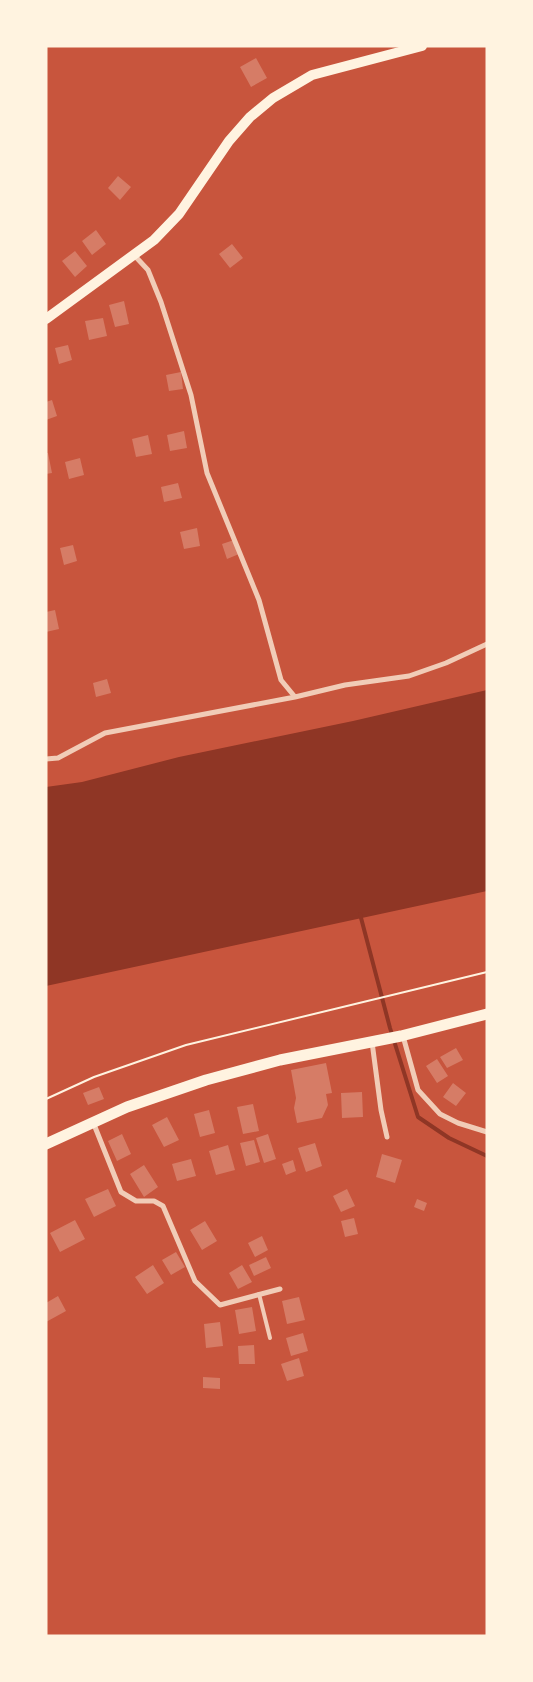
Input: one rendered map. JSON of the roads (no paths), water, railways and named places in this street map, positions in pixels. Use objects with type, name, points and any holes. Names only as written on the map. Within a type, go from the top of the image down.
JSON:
[{"type":"main road","points":[[46,320],[154,240],[179,214],[229,141],[250,117],[273,98],[312,75],[422,46]]},
{"type":"main road","points":[[46,1144],[127,1107],[206,1080],[280,1060],[398,1037],[487,1014]]},
{"type":"street","points":[[134,255],[148,270],[162,302],[191,395],[207,473],[259,600],[281,680],[295,697]]},
{"type":"street","points":[[46,759],[58,758],[105,733],[295,697],[345,685],[409,676],[446,663],[487,644]]},
{"type":"street","points":[[398,1037],[418,1090],[440,1114],[458,1123],[487,1132]]},
{"type":"street","points":[[372,1042],[381,1110],[387,1137]]},
{"type":"street","points":[[93,1122],[121,1192],[136,1201],[154,1201],[163,1206],[195,1281],[220,1305],[280,1289]]},
{"type":"lane","points":[[259,1294],[270,1338]]},
{"type":"waterway","points":[[360,914],[390,1028],[418,1117],[449,1138],[487,1156]]}]
